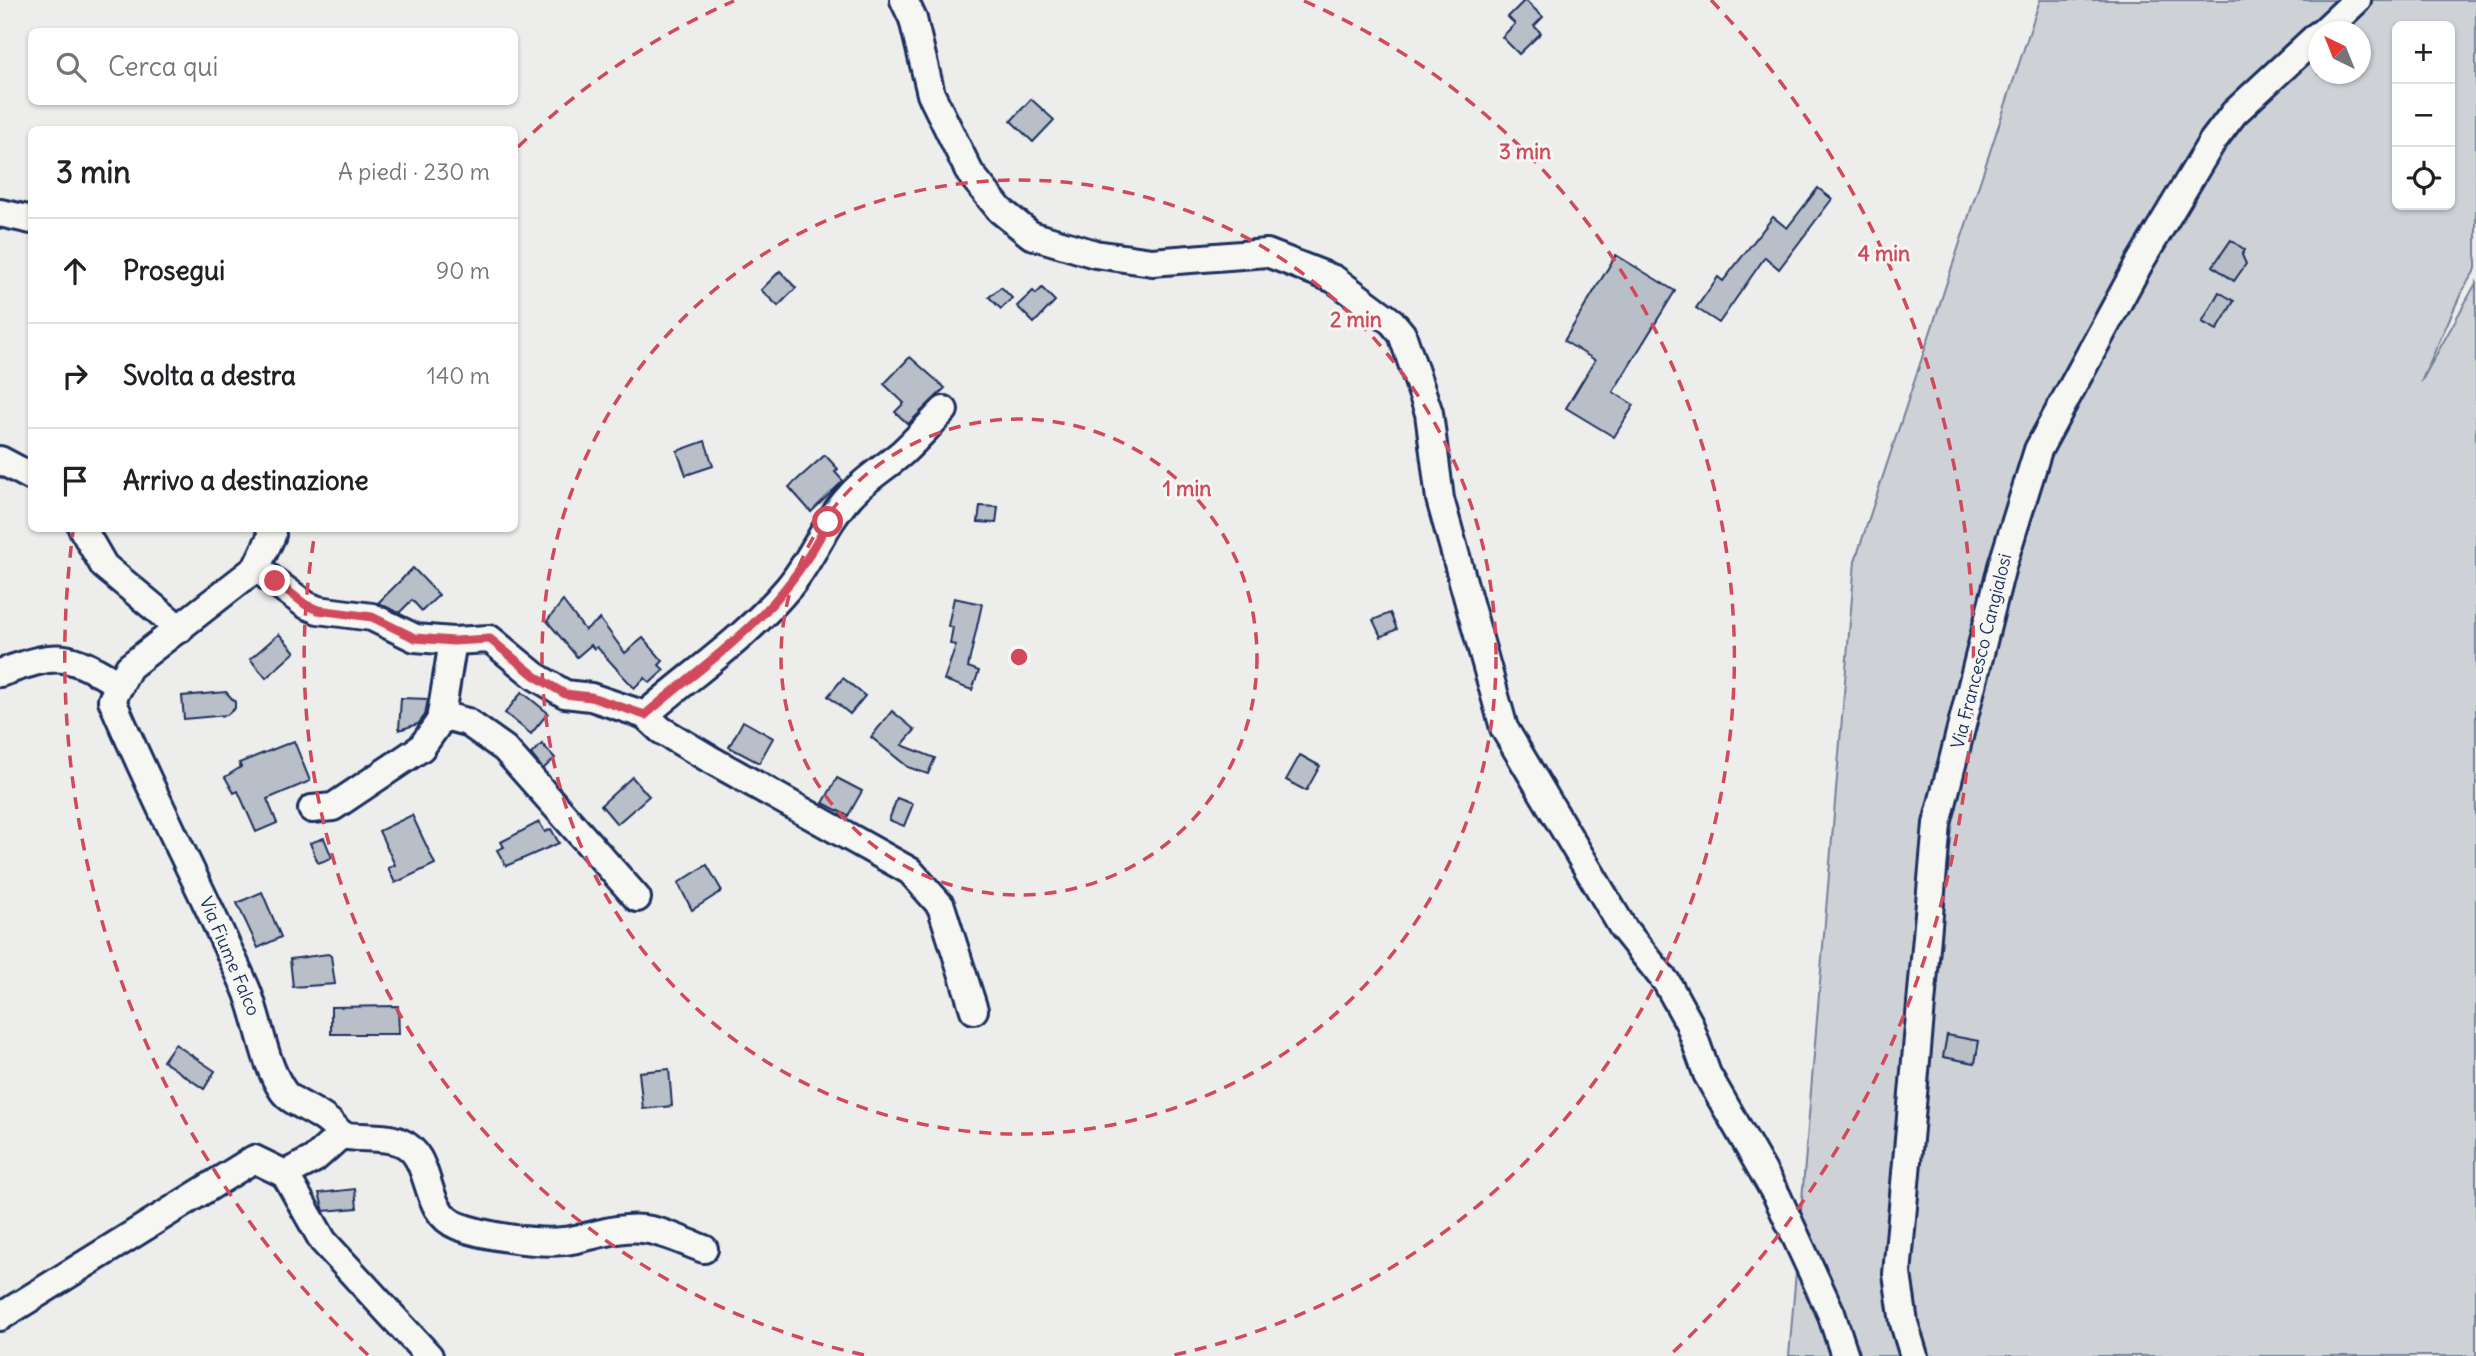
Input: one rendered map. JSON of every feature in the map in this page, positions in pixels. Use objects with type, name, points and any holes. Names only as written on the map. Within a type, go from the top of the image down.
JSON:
[{"type":"street","points":[[904,0],[913,19],[931,94],[964,162],[1000,210],[1031,235],[1095,254],[1152,262],[1267,253],[1334,279],[1392,322],[1402,334],[1429,413],[1440,499],[1504,729],[1623,928],[1667,984],[1689,1023],[1707,1074],[1788,1219],[1831,1313],[1845,1356]]},
{"type":"street","points":[[2335,21],[2357,0]]},
{"type":"street","name":"Via Francesco Cangialosi","points":[[1914,1356],[1904,1323],[1897,1274],[1937,824],[2002,566],[2038,450],[2140,262],[2212,142],[2234,113],[2308,45]]},
{"type":"street","points":[[0,213],[28,219]]},
{"type":"street","points":[[645,715],[704,669],[766,614],[790,586],[809,559],[828,522],[851,495],[904,451],[944,410]]},
{"type":"street","points":[[0,460],[28,475]]},
{"type":"street","points":[[84,532],[104,566],[180,629]]},
{"type":"street","points":[[0,673],[46,657],[61,657],[91,667],[120,685],[129,667],[256,568],[271,532]]},
{"type":"street","points":[[256,568],[306,605],[318,610],[372,617],[415,638],[453,641],[490,639],[535,676],[565,694],[591,697],[645,715],[661,730],[708,758],[910,871],[941,906],[974,1010]]},
{"type":"street","points":[[312,809],[333,807],[421,748],[436,729],[441,715],[453,641]]},
{"type":"street","name":"Via Fiume Falco","points":[[120,685],[112,700],[139,764],[204,895],[256,1012],[266,1056],[284,1094],[331,1120],[341,1135]]},
{"type":"street","points":[[441,715],[467,722],[505,749],[637,898]]},
{"type":"street","points":[[285,1174],[314,1159],[341,1135],[400,1142],[410,1150],[423,1172],[436,1210],[445,1220],[460,1227],[537,1240],[563,1241],[642,1228],[704,1249]]},
{"type":"street","points":[[0,1317],[254,1159],[285,1174],[323,1241],[429,1356]]},
{"type":"shaded area","points":[[2040,0],[2476,0],[2476,269],[2463,289],[2421,382],[2476,283],[2476,1356],[1789,1356],[1855,561]]},
{"type":"building","points":[[1525,0],[1543,17],[1534,26],[1541,33],[1519,54],[1502,37],[1515,24],[1508,17]]},
{"type":"building","points":[[1031,99],[1054,120],[1033,142],[1011,121]]},
{"type":"building","points":[[1818,188],[1832,199],[1779,269],[1765,257],[1719,323],[1696,308],[1718,277],[1723,281],[1773,217],[1787,228]]},
{"type":"building","points":[[2231,240],[2245,250],[2242,255],[2246,264],[2234,281],[2213,266]]},
{"type":"building","points":[[1616,255],[1675,291],[1613,392],[1634,405],[1614,437],[1566,408],[1595,360],[1564,341]]},
{"type":"building","points":[[780,271],[796,288],[778,306],[761,290]]},
{"type":"building","points":[[1001,287],[1012,298],[1001,309],[989,297]]},
{"type":"building","points":[[1042,288],[1055,301],[1034,323],[1017,306],[1033,291],[1036,294]]},
{"type":"building","points":[[2219,292],[2234,301],[2217,330],[2202,322]]},
{"type":"building","points":[[910,357],[945,388],[908,424],[895,412],[904,403],[884,384]]},
{"type":"building","points":[[705,441],[713,466],[686,475],[677,451]]},
{"type":"building","points":[[825,455],[838,469],[835,472],[843,481],[811,512],[789,487]]},
{"type":"building","points":[[980,506],[998,507],[996,523],[978,522]]},
{"type":"building","points":[[413,568],[439,595],[422,611],[412,600],[399,613],[378,603]]},
{"type":"building","points":[[954,598],[982,604],[968,667],[979,671],[972,690],[944,680],[956,645],[950,644],[953,627],[948,626]]},
{"type":"building","points":[[563,601],[585,630],[600,619],[625,653],[643,638],[663,661],[659,665],[664,670],[650,683],[645,678],[634,688],[597,647],[594,649],[591,645],[577,657],[547,621]]},
{"type":"building","points":[[1390,613],[1397,629],[1381,637],[1373,620]]},
{"type":"building","points":[[279,634],[295,652],[266,678],[250,659]]},
{"type":"building","points":[[843,678],[865,696],[850,714],[828,696]]},
{"type":"building","points":[[226,692],[235,702],[235,708],[227,715],[184,719],[182,696]]},
{"type":"building","points":[[522,692],[548,713],[531,734],[505,713]]},
{"type":"building","points":[[401,698],[428,699],[425,715],[418,724],[399,730]]},
{"type":"building","points":[[892,711],[915,730],[902,745],[935,758],[928,774],[908,767],[871,737]]},
{"type":"building","points":[[743,721],[773,738],[759,763],[729,747]]},
{"type":"building","points":[[294,741],[310,781],[267,799],[277,823],[256,832],[238,791],[234,793],[225,777],[241,767],[239,763]]},
{"type":"building","points":[[542,744],[555,758],[543,769],[531,754]]},
{"type":"building","points":[[1300,755],[1320,766],[1306,791],[1286,780]]},
{"type":"building","points":[[632,777],[649,796],[617,824],[601,805]]},
{"type":"building","points":[[837,778],[862,791],[848,816],[823,803]]},
{"type":"building","points":[[897,798],[913,804],[904,826],[889,820]]},
{"type":"building","points":[[412,815],[435,864],[395,883],[388,868],[395,865],[379,831]]},
{"type":"building","points":[[539,822],[545,832],[551,829],[559,843],[506,866],[497,850],[504,847],[501,842]]},
{"type":"building","points":[[324,838],[332,858],[318,863],[310,843]]},
{"type":"building","points":[[707,865],[722,891],[692,910],[678,883]]},
{"type":"building","points":[[262,892],[281,937],[258,948],[237,903]]},
{"type":"building","points":[[328,954],[331,956],[335,984],[293,987],[290,959]]},
{"type":"building","points":[[398,1006],[399,1034],[331,1034],[331,1007]]},
{"type":"building","points":[[1947,1035],[1979,1041],[1975,1063],[1943,1057]]},
{"type":"building","points":[[175,1044],[215,1071],[204,1089],[163,1061]]},
{"type":"building","points":[[669,1069],[672,1106],[643,1109],[639,1072]]},
{"type":"building","points":[[355,1189],[357,1208],[324,1211],[319,1193]]},
{"type":"route","points":[[275,581],[306,605],[318,610],[372,617],[415,638],[453,641],[482,637],[490,639],[535,676],[565,694],[591,697],[645,715],[704,669],[766,614],[809,559],[828,522]]}]
